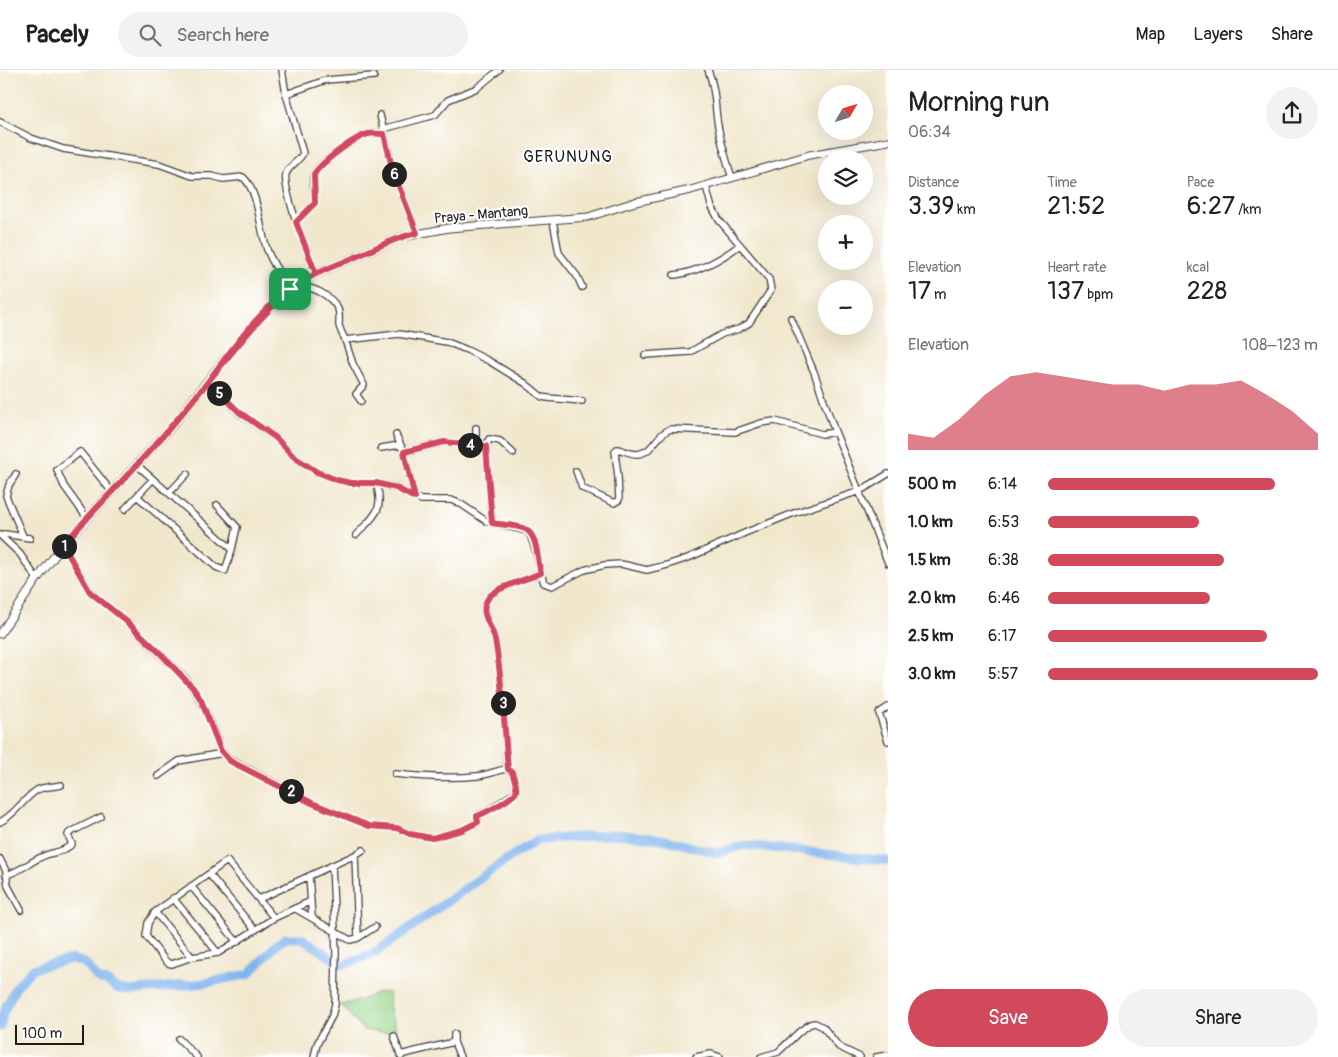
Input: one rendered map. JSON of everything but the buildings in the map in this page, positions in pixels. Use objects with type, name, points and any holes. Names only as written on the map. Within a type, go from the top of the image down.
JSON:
[{"type":"main road","name":"Praya - Mantang","points":[[0,634],[37,579],[63,545],[173,425],[223,360],[258,320],[292,288],[316,274],[401,237],[417,233],[449,228],[588,217],[640,201],[706,186],[809,155],[888,141]]},
{"type":"street","points":[[282,70],[286,94],[303,154],[288,169],[285,178],[296,222],[316,274]]},
{"type":"street","points":[[296,222],[315,203],[313,176],[321,166],[339,151],[366,135],[383,132],[435,114],[448,100],[477,88],[499,70]]},
{"type":"street","points":[[708,70],[715,97],[721,140],[732,178]]},
{"type":"street","points":[[286,94],[326,80],[374,76]]},
{"type":"street","points":[[380,114],[393,171],[417,233]]},
{"type":"street","points":[[0,122],[31,138],[63,149],[159,164],[192,176],[212,176],[223,179],[243,177],[248,182],[259,212],[263,235],[276,269],[292,288],[304,287],[315,289],[333,303],[339,312],[340,327],[353,364],[364,385],[356,395],[361,401]]},
{"type":"street","points":[[645,355],[690,352],[722,334],[739,329],[749,323],[772,288],[768,279],[714,212],[706,186]]},
{"type":"street","points":[[553,221],[559,253],[577,276],[582,287]]},
{"type":"street","points":[[674,275],[696,270],[718,260],[740,245]]},
{"type":"street","points":[[791,318],[814,372],[835,432],[888,563]]},
{"type":"street","points":[[345,340],[399,334],[447,342],[467,350],[488,362],[519,380],[542,397],[582,400]]},
{"type":"street","points":[[207,383],[239,412],[276,438],[294,457],[305,465],[337,480],[351,483],[376,483],[396,488],[415,498],[425,500],[444,499],[455,501],[480,518],[492,523],[522,528],[528,531],[534,541],[544,583],[552,586],[584,570],[605,565],[621,564],[646,570],[657,569],[688,558],[794,513],[860,491],[888,474]]},
{"type":"street","points":[[576,471],[582,488],[614,503],[619,500],[615,451],[617,449],[635,454],[646,451],[652,448],[660,435],[671,429],[736,432],[761,423],[775,421],[822,434],[835,432]]},
{"type":"street","points":[[476,428],[476,445]]},
{"type":"street","points":[[396,435],[404,452],[415,498]]},
{"type":"street","points":[[492,523],[486,446],[489,439],[499,440],[513,453]]},
{"type":"street","points":[[404,452],[444,442],[486,446]]},
{"type":"street","points":[[381,448],[400,445]]},
{"type":"street","points":[[87,518],[64,486],[57,470],[81,452],[112,492]]},
{"type":"street","points":[[136,464],[232,549]]},
{"type":"street","points":[[16,474],[6,496],[26,537],[5,534],[1,536],[20,554],[37,579]]},
{"type":"street","points":[[169,493],[187,474]]},
{"type":"street","points":[[125,509],[153,479]]},
{"type":"street","points":[[356,534],[370,520],[380,505],[376,483]]},
{"type":"street","points":[[137,496],[220,569],[225,571],[237,527],[217,505]]},
{"type":"street","points":[[63,545],[90,592],[126,621],[194,689],[201,700],[223,754],[230,761],[312,803],[355,821],[369,826],[397,828],[410,834],[429,838],[462,830],[478,822],[477,816],[514,794],[516,787],[512,772],[508,769],[501,680],[494,637],[484,614],[484,609],[489,597],[495,591],[541,573]]},
{"type":"street","points":[[888,707],[880,713],[888,741]]},
{"type":"street","points":[[158,776],[179,761],[223,754]]},
{"type":"street","points":[[394,774],[429,778],[466,777],[508,769]]},
{"type":"street","points":[[0,822],[12,815],[37,790],[44,787],[61,785]]},
{"type":"street","points":[[6,876],[45,856],[69,847],[72,844],[68,834],[70,832],[102,818]]},
{"type":"street","points":[[259,899],[363,850]]},
{"type":"street","points":[[354,855],[358,938]]},
{"type":"street","points":[[0,859],[6,870],[8,886],[20,910]]},
{"type":"street","points":[[274,918],[227,861],[155,912],[148,923],[146,936],[168,963],[172,964],[192,957],[218,953],[274,918],[311,901]]},
{"type":"street","points":[[314,1057],[320,1037],[334,1010],[336,952],[332,865]]},
{"type":"street","points":[[209,874],[255,930]]},
{"type":"street","points":[[310,876],[312,918]]},
{"type":"street","points":[[191,886],[237,942]]},
{"type":"street","points":[[173,898],[218,953]]},
{"type":"street","points":[[296,909],[350,940],[358,938],[375,927]]},
{"type":"street","points":[[155,912],[192,957]]},
{"type":"street","points":[[761,1057],[778,1052],[799,1032],[810,1024],[815,1023],[823,1027],[839,1047],[852,1056],[860,1057]]},
{"type":"street","points":[[454,1034],[454,1042],[460,1057]]},
{"type":"street","points":[[394,1036],[400,1056],[454,1042]]},
{"type":"street","points":[[179,1039],[197,1057]]},
{"type":"street","points":[[696,1057],[711,1054],[720,1057]]},
{"type":"street","points":[[876,1057],[888,1055]]},
{"type":"green space","points":[[378,992],[389,993],[390,1012],[396,1028],[385,1033],[363,1030],[341,1005],[364,999]]},
{"type":"waterway","points":[[0,1027],[3,1013],[16,987],[32,969],[72,959],[85,963],[98,979],[108,982],[116,988],[130,991],[205,983],[249,974],[277,944],[286,938],[302,938],[342,965],[373,954],[513,855],[538,840],[617,834],[662,839],[716,853],[746,845],[888,861]]},
{"type":"district","name":"GERUNUNG","points":[[568,156]]},
{"type":"route","points":[[290,289],[258,320],[223,360],[173,425],[63,545],[90,592],[126,621],[194,689],[201,700],[221,751],[230,761],[255,772],[312,803],[369,826],[397,828],[410,834],[429,838],[462,830],[478,822],[477,816],[516,792],[512,772],[508,769],[501,680],[494,637],[484,614],[484,609],[489,597],[495,591],[541,573],[534,541],[528,531],[522,528],[492,523],[486,446],[444,442],[404,452],[415,498],[391,486],[376,483],[351,483],[329,478],[317,472],[294,457],[276,438],[239,412],[207,383],[223,360],[264,313],[290,289],[305,279],[327,269],[401,237],[417,233],[393,171],[384,134],[368,134],[358,139],[330,158],[314,174],[315,203],[296,222],[316,274],[305,279],[294,286],[290,289]]}]
